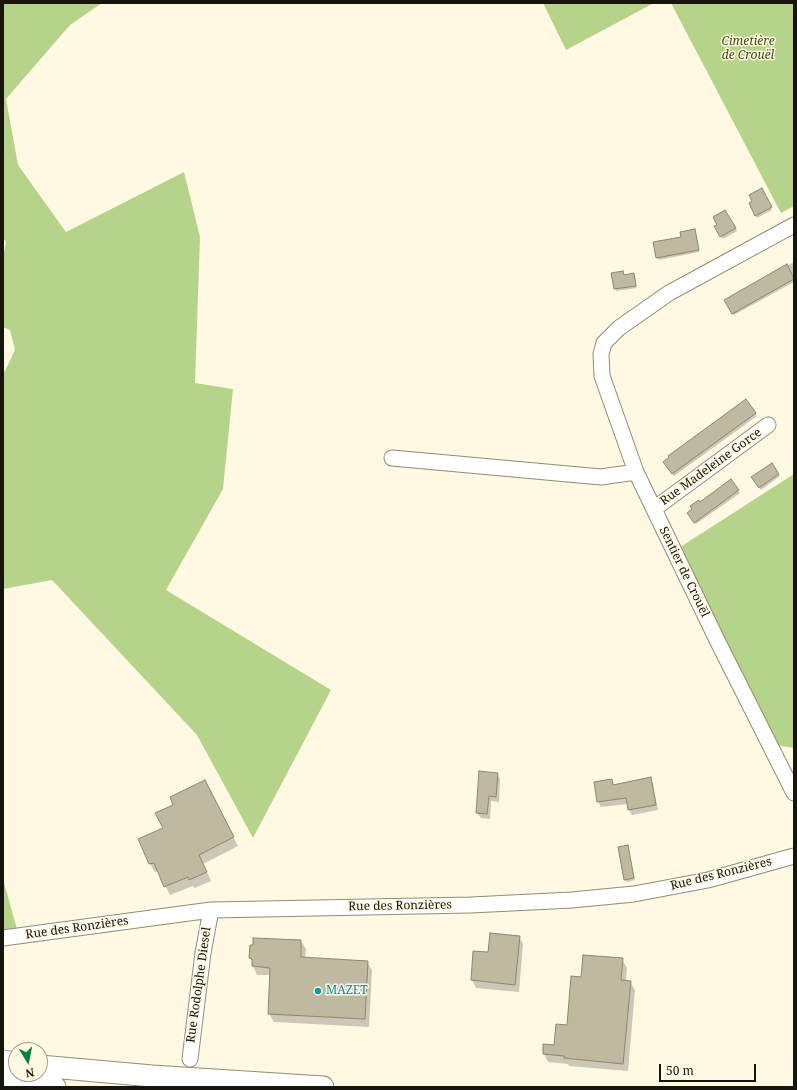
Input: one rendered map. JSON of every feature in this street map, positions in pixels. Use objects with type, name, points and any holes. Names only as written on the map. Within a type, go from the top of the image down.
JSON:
[{"type":"highway","points":[[48,1067],[152,1076],[323,1087]]},
{"type":"highway","points":[[3,1081],[55,1087]]},
{"type":"street","name":"Sentier de Crouël","points":[[794,225],[669,293],[619,328],[604,343],[601,354],[602,376],[636,472],[717,640],[794,793]]},
{"type":"street","name":"Rue Madeleine Gorce","points":[[654,509],[768,425]]},
{"type":"street","points":[[392,458],[601,477],[636,472]]},
{"type":"street","name":"Rue des Ronzières","points":[[3,938],[211,910],[471,905],[572,900],[634,894],[708,880],[794,856]]},
{"type":"street","name":"Rue Rodolphe Diesel","points":[[190,1059],[203,953],[208,918],[211,910]]},
{"type":"green space","points":[[3,3],[102,3],[70,25],[6,99],[18,165],[66,232],[184,172],[200,237],[195,383],[233,389],[223,489],[166,590],[331,690],[253,838],[197,735],[52,580],[3,589],[3,375],[15,350],[10,330],[3,327],[3,258],[6,242],[3,238]]},
{"type":"green space","points":[[543,3],[654,3],[566,50]]},
{"type":"green space","name":"Cimetière de Crouël","points":[[671,3],[794,3],[794,206],[781,213]]},
{"type":"green space","points":[[794,474],[794,748],[770,744],[674,551]]},
{"type":"green space","points":[[3,879],[19,936],[3,938]]},
{"type":"building","points":[[762,188],[772,207],[755,216],[749,203],[752,201],[749,195]]},
{"type":"building","points":[[725,210],[736,228],[720,237],[714,226],[717,225],[713,217]]},
{"type":"building","points":[[695,229],[699,250],[656,258],[653,242],[681,237],[680,232]]},
{"type":"building","points":[[787,264],[794,279],[732,314],[724,300]]},
{"type":"building","points":[[623,271],[624,275],[634,273],[636,286],[614,289],[611,273]]},
{"type":"building","points":[[746,399],[756,413],[672,474],[663,462],[669,457],[668,456]]},
{"type":"building","points":[[772,463],[779,474],[759,488],[751,477]]},
{"type":"building","points":[[731,479],[739,490],[694,523],[687,513],[692,509],[690,506],[699,500],[700,502]]},
{"type":"building","points":[[479,771],[498,773],[496,797],[489,796],[487,814],[476,813]]},
{"type":"building","points":[[651,777],[656,805],[628,810],[626,798],[597,802],[594,782],[612,779],[613,785]]},
{"type":"building","points":[[205,780],[234,837],[199,855],[207,872],[189,880],[188,877],[164,887],[154,863],[149,864],[138,839],[163,828],[155,813],[173,805],[170,797]]},
{"type":"building","points":[[628,845],[634,878],[624,880],[618,847]]},
{"type":"building","points":[[490,933],[520,936],[515,985],[471,980],[473,951],[488,952]]},
{"type":"building","name":"MAZET","points":[[253,938],[301,940],[301,957],[368,961],[365,1019],[268,1014],[270,968],[252,966],[252,959],[249,958],[250,945],[253,945]]},
{"type":"building","points":[[583,955],[623,958],[621,980],[631,981],[623,1064],[564,1058],[564,1056],[543,1054],[543,1044],[554,1045],[556,1024],[567,1025],[571,976],[581,977]]},
{"type":"place","name":"MAZET","points":[[318,991]]}]
